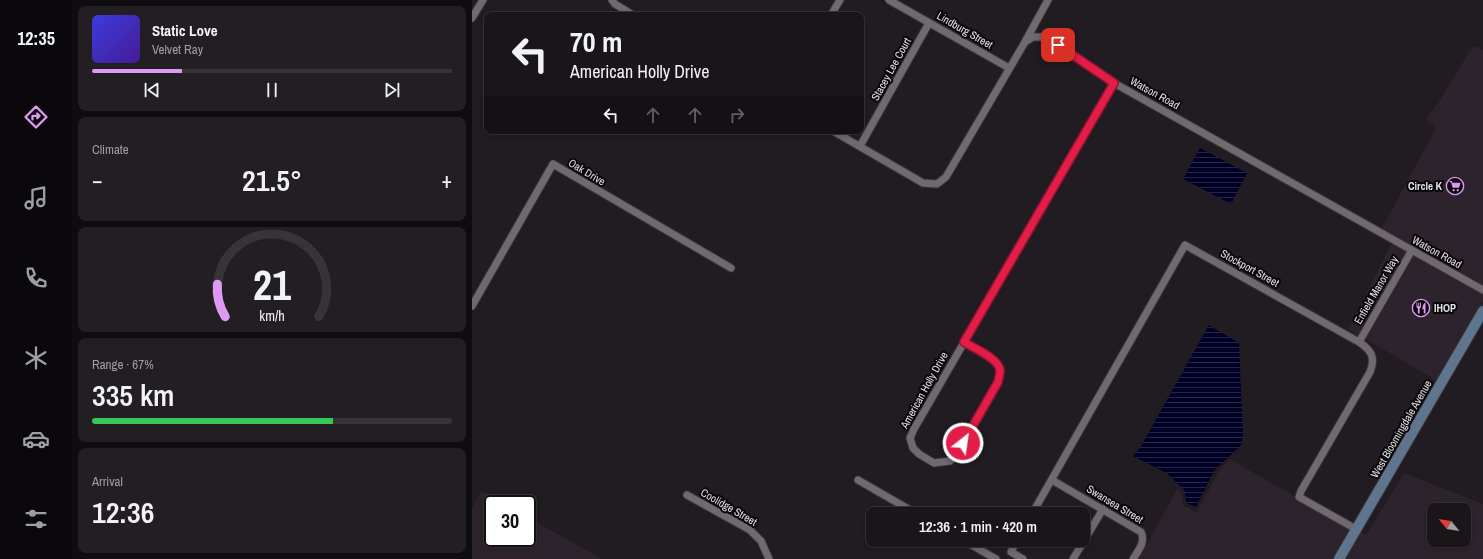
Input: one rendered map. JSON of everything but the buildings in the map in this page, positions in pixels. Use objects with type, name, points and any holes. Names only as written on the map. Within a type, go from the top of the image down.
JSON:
[{"type":"main road","name":"West Bloomingdale Avenue","points":[[1339,559],[1483,311]]},
{"type":"street","points":[[472,18],[482,0]]},
{"type":"street","points":[[612,0],[615,4],[629,12]]},
{"type":"street","points":[[833,12],[840,0]]},
{"type":"street","name":"Lindburg Street","points":[[889,0],[1009,68]]},
{"type":"street","points":[[838,134],[923,183],[937,184],[946,177],[1048,0]]},
{"type":"street","name":"Stacey Lee Court","points":[[860,146],[929,23]]},
{"type":"street","name":"Watson Road","points":[[1025,42],[1033,37],[1044,38],[1071,53],[1114,83],[1483,290]]},
{"type":"street","name":"American Holly Drive","points":[[964,342],[995,361],[1000,368],[998,382],[956,455],[950,461],[934,463],[919,454],[913,448],[910,438],[914,429],[964,342],[1114,83]]},
{"type":"street","name":"Oak Drive","points":[[472,306],[553,164],[731,268]]},
{"type":"street","name":"Stockport Street","points":[[1036,507],[1185,245],[1359,342],[1370,350],[1373,361],[1372,366],[1299,497],[1356,529]]},
{"type":"street","name":"Enfield Manor Way","points":[[1359,342],[1412,250]]},
{"type":"street","points":[[858,480],[906,507]]},
{"type":"street","name":"Swansea Street","points":[[1052,480],[1141,532],[1143,540],[1133,559]]},
{"type":"street","name":"Coolidge Street","points":[[687,495],[750,530],[761,541],[769,559]]},
{"type":"street","points":[[1073,559],[1102,509]]},
{"type":"street","points":[[975,547],[996,559]]},
{"type":"street","points":[[1014,547],[1011,552],[1023,559]]},
{"type":"shaded area","points":[[1474,47],[1479,47],[1483,50],[1483,285],[1382,228],[1436,128],[1426,119],[1439,102],[1469,52]]},
{"type":"shaded area","points":[[1392,243],[1406,251],[1358,335],[1348,329]]},
{"type":"shaded area","points":[[1414,256],[1483,295],[1483,302],[1437,381],[1366,339]]},
{"type":"shaded area","points":[[1230,459],[1350,530],[1334,559],[1139,559],[1177,489],[1181,493],[1183,505],[1196,512],[1218,472]]},
{"type":"shaded area","points":[[1404,473],[1483,504],[1483,559],[1344,559],[1360,533],[1366,535]]},
{"type":"shaded area","points":[[482,491],[489,495],[484,495],[484,547],[536,547],[536,522],[602,559],[472,559],[472,508]]},
{"type":"water","points":[[1200,148],[1247,173],[1231,204],[1183,179]]},
{"type":"water","points":[[1209,325],[1239,343],[1243,436],[1241,445],[1214,471],[1196,507],[1186,503],[1185,491],[1168,474],[1133,456],[1140,448]]},
{"type":"place","name":"Circle K","points":[[1455,186]]},
{"type":"place","name":"IHOP","points":[[1421,308]]},
{"type":"route","points":[[963,443],[998,382],[1000,374],[1000,368],[992,358],[964,342],[1114,83],[1058,45]]}]
